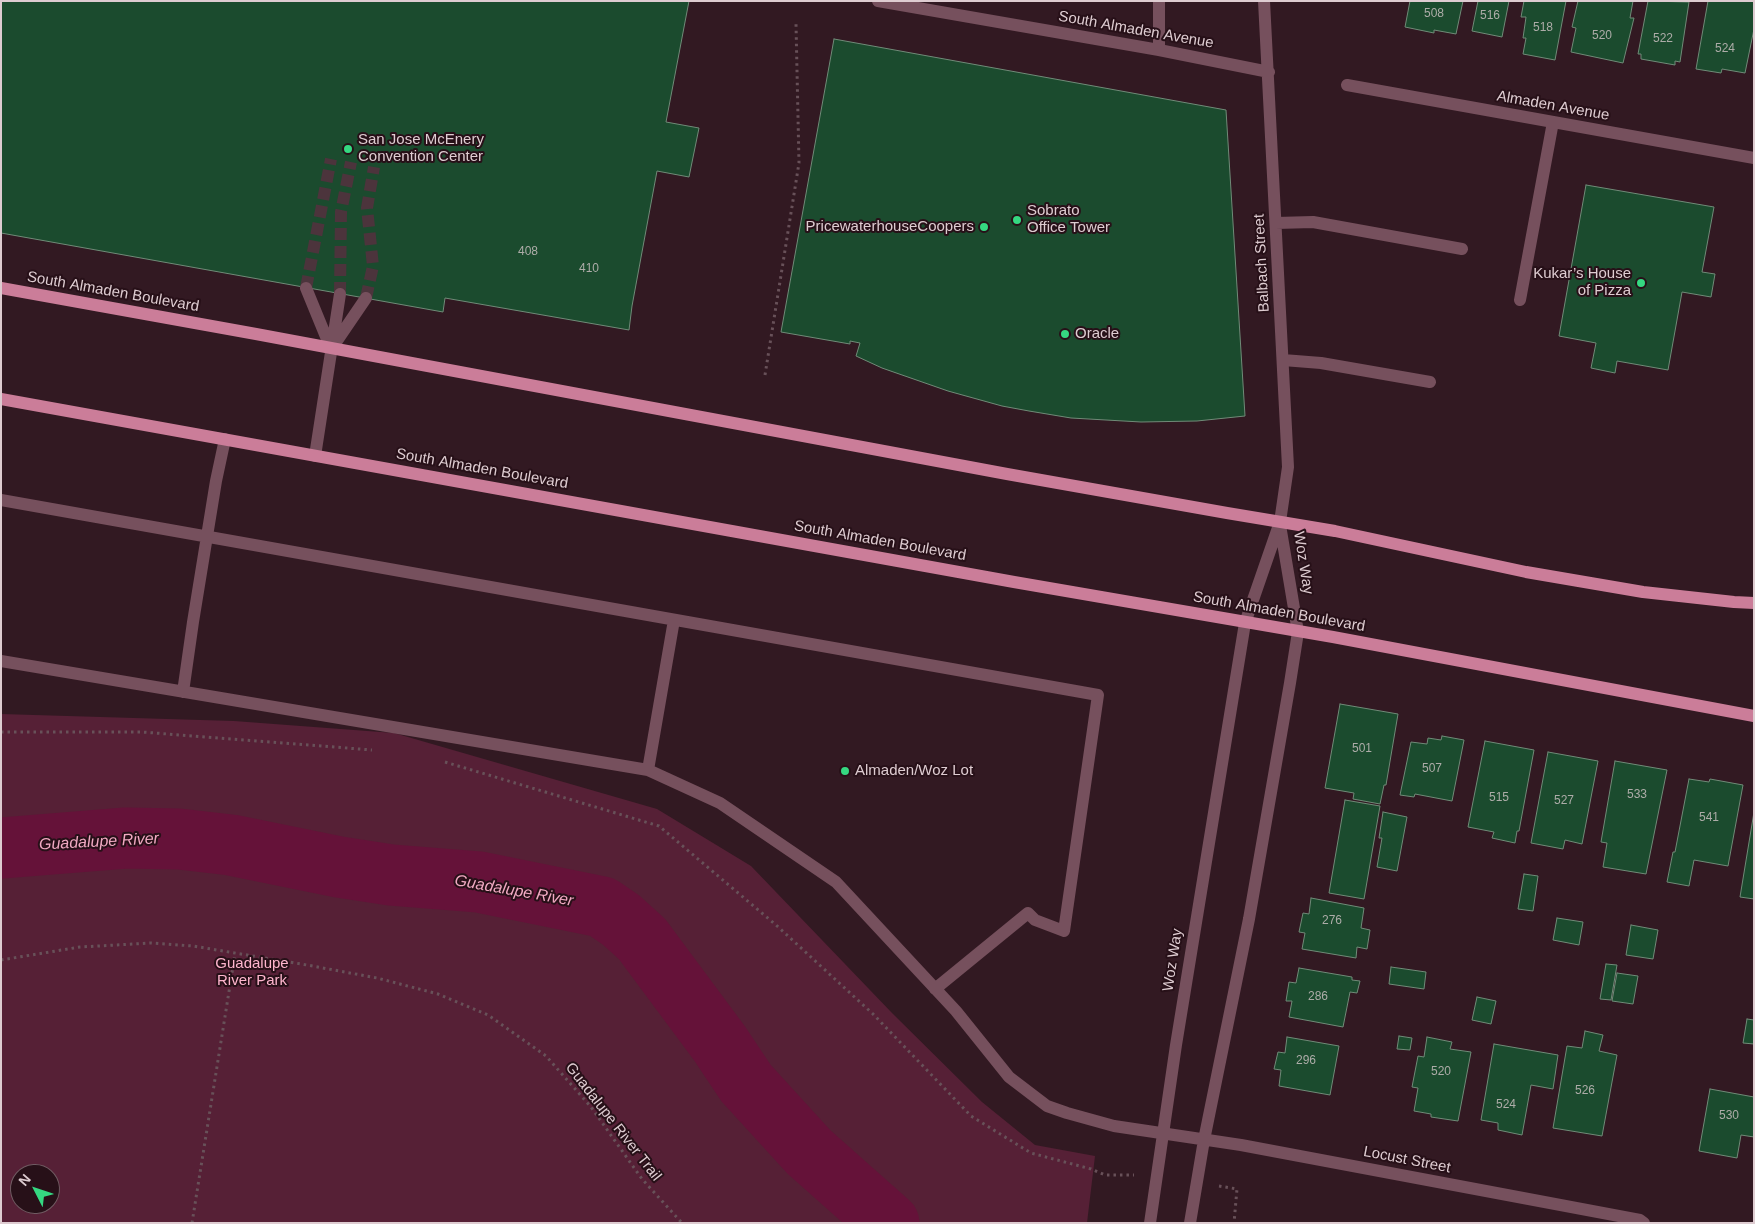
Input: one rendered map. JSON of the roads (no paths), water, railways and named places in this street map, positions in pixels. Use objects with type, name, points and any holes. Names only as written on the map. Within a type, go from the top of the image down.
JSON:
[{"type":"main road","name":"South Almaden Boulevard","points":[[1,288],[1017,476],[1335,531],[1526,572],[1643,592],[1754,603]]},
{"type":"main road","name":"South Almaden Boulevard","points":[[1,399],[1333,637],[1754,716]]},
{"type":"street","points":[[1159,1],[1159,50]]},
{"type":"street","name":"Balbach Street","points":[[1264,1],[1288,467],[1280,522]]},
{"type":"street","name":"South Almaden Avenue","points":[[886,2],[1159,50],[1269,72]]},
{"type":"street","name":"Almaden Avenue","points":[[1347,86],[1754,158]]},
{"type":"street","points":[[1520,300],[1553,122]]},
{"type":"street","points":[[1276,223],[1313,222],[1462,249]]},
{"type":"street","points":[[306,288],[331,349]]},
{"type":"street","points":[[315,456],[340,294]]},
{"type":"street","points":[[331,349],[366,298]]},
{"type":"street","points":[[1283,360],[1322,363],[1430,382]]},
{"type":"street","points":[[184,692],[192,622],[225,439]]},
{"type":"street","points":[[1,500],[1098,695],[1064,931],[1035,920],[1028,913],[935,989]]},
{"type":"street","name":"Woz Way","points":[[1150,1223],[1162,1133],[1245,622],[1280,522]]},
{"type":"street","name":"Woz Way","points":[[1190,1223],[1204,1140],[1249,919],[1298,632],[1280,522]]},
{"type":"street","points":[[648,770],[674,620]]},
{"type":"street","name":"Locust Street","points":[[1,661],[648,770],[720,803],[836,882],[935,989],[1009,1077],[1047,1106],[1114,1126],[1204,1140],[1621,1216],[1640,1220],[1644,1223]]},
{"type":"waterway","name":"Guadalupe River","points":[[1,848],[126,838],[179,839],[231,845],[339,867],[391,875],[479,882],[602,907],[621,920],[642,939],[720,1044],[746,1083],[809,1152],[889,1223]]},
{"type":"tunnel","points":[[306,288],[331,159]]},
{"type":"tunnel","points":[[340,294],[341,212],[351,162]]},
{"type":"tunnel","points":[[366,298],[373,266],[367,208],[374,167]]},
{"type":"place","name":"San Jose McEnery Convention Center","points":[[348,149]]},
{"type":"place","name":"Sobrato Office Tower","points":[[1017,220]]},
{"type":"place","name":"PricewaterhouseCoopers","points":[[984,227]]},
{"type":"place","name":"Kukar’s House of Pizza","points":[[1641,283]]},
{"type":"place","name":"Oracle","points":[[1065,334]]},
{"type":"place","name":"Almaden/Woz Lot","points":[[845,771]]},
{"type":"park label","name":"Guadalupe River Park","points":[[252,972]]}]
